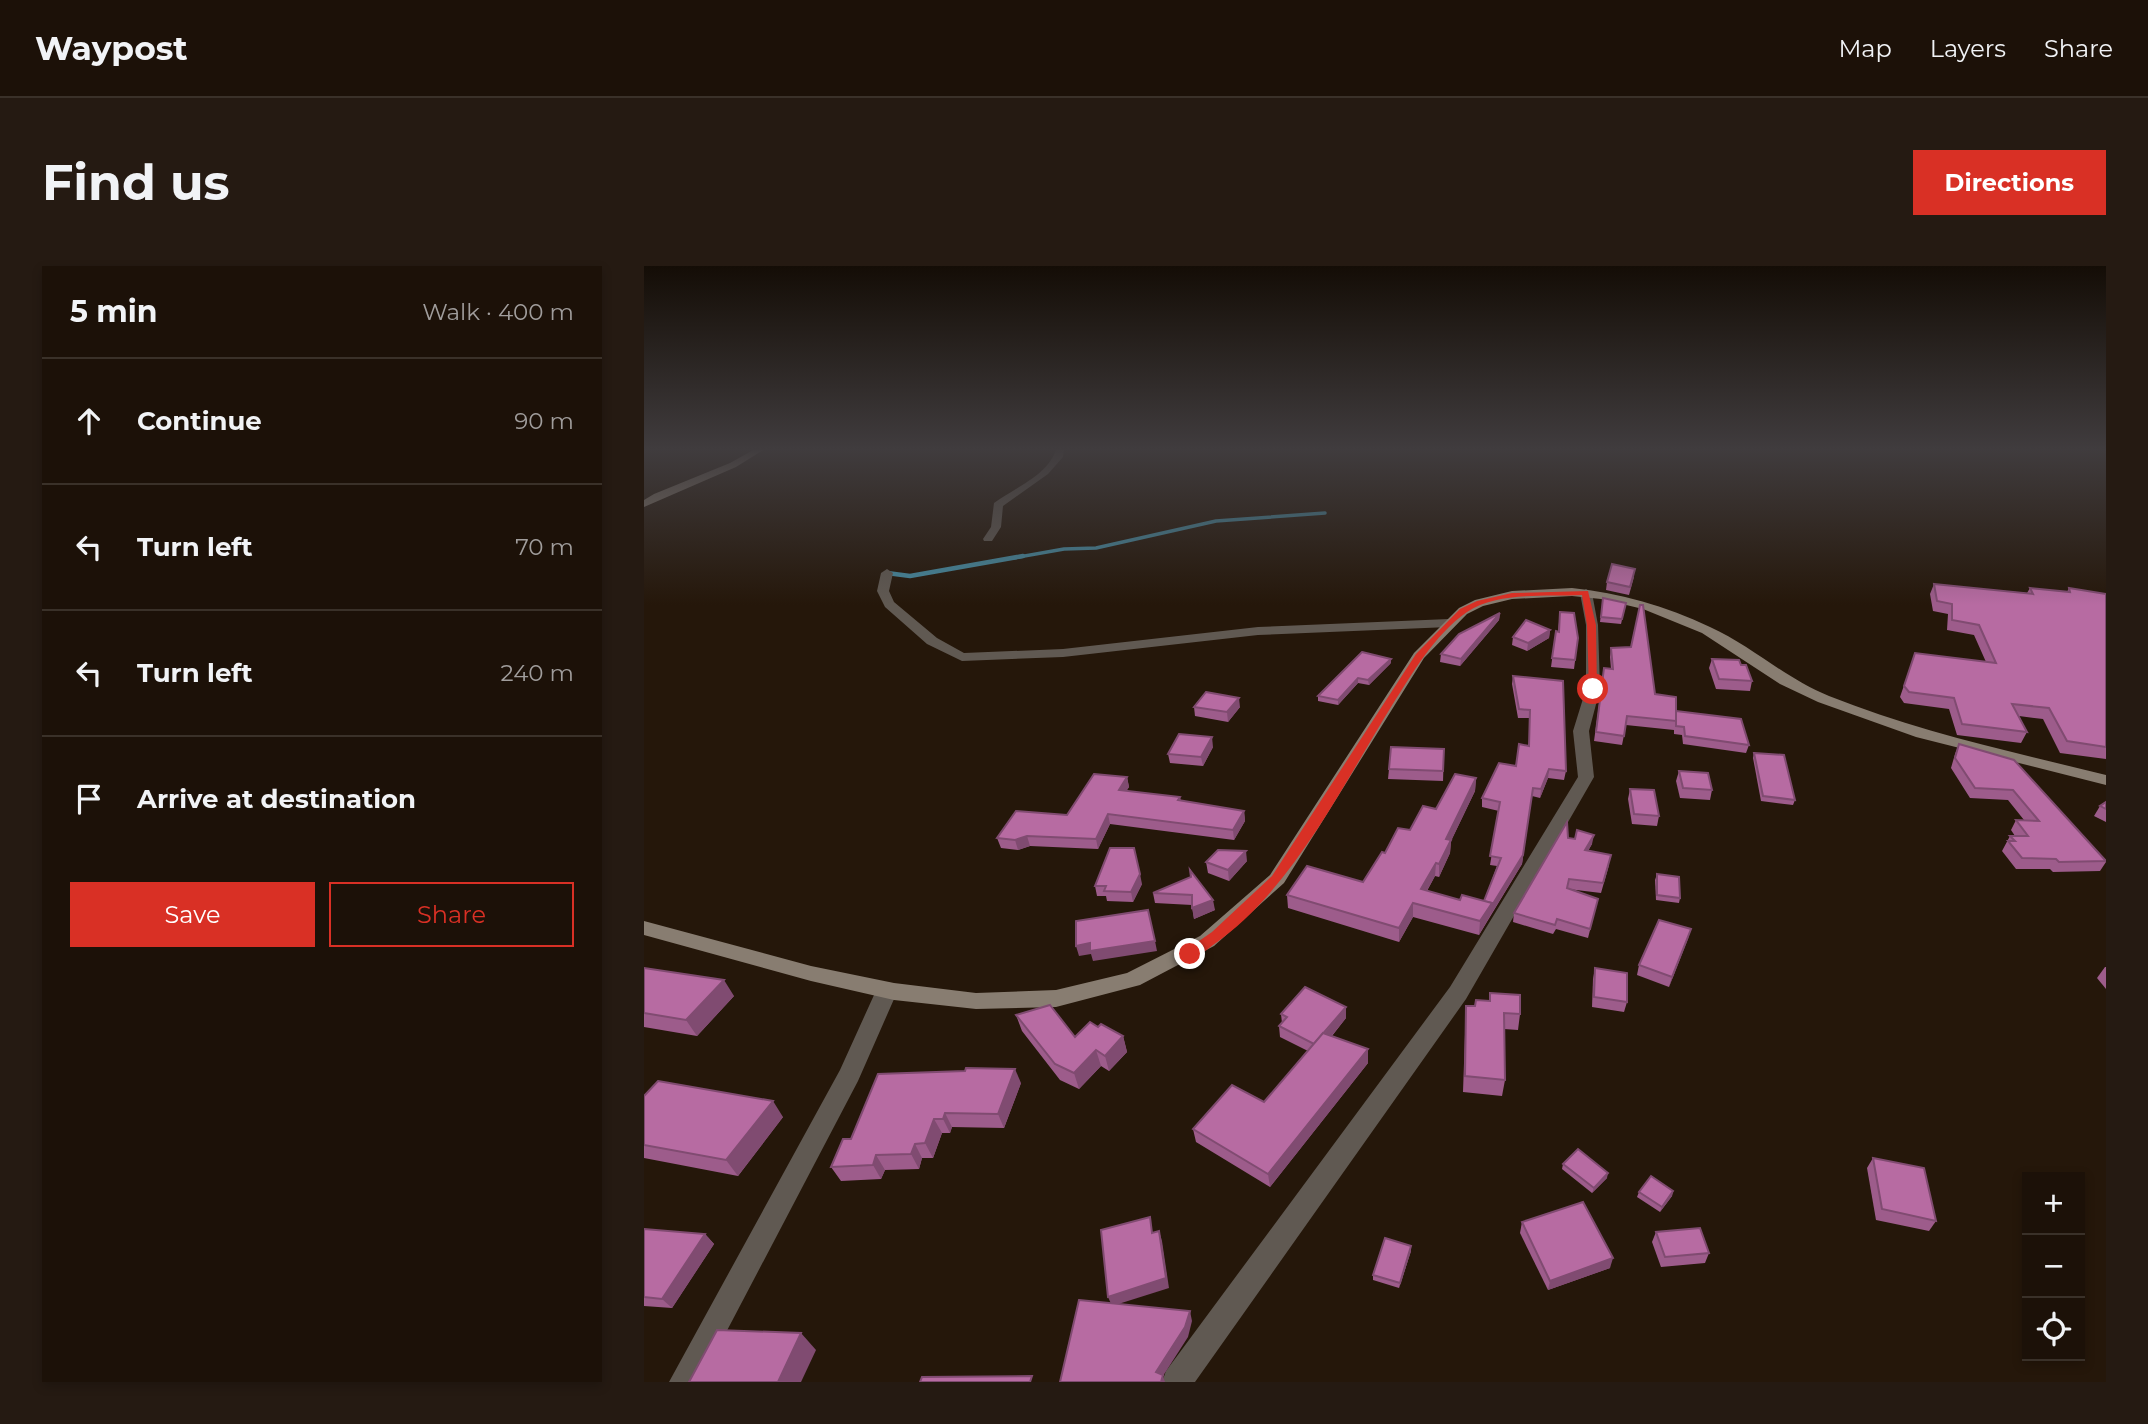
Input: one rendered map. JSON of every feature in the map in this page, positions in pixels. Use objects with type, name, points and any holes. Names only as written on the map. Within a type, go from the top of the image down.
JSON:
[{"type":"main road","points":[[644,929],[887,990],[970,1003],[1058,998],[1134,980],[1190,954],[1226,928],[1277,879],[1419,656],[1449,623],[1471,606],[1500,597],[1586,593],[1624,599],[1695,624],[1785,681],[1823,699],[1921,734],[2101,777]]},
{"type":"street","points":[[988,540],[996,527],[998,505],[1004,501]]},
{"type":"street","points":[[887,573],[883,591],[889,604],[932,641],[962,657],[1063,653],[1258,631],[1449,623]]},
{"type":"street","points":[[1177,1382],[1458,993],[1586,777],[1581,731],[1593,689],[1592,625],[1586,593]]},
{"type":"street","points":[[684,1382],[850,1074],[887,990]]},
{"type":"building","points":[[1612,564],[1635,569],[1630,587],[1607,582]]},
{"type":"building","points":[[1934,584],[2033,594],[2030,588],[2070,592],[2069,588],[2106,594],[2106,747],[2067,741],[2049,708],[2012,704],[2027,732],[1962,724],[1954,698],[1909,692],[1904,686],[1915,653],[1996,663],[1979,625],[1952,620],[1952,604],[1937,601]]},
{"type":"building","points":[[1603,598],[1626,603],[1622,619],[1601,617]]},
{"type":"building","points":[[1640,605],[1643,605],[1655,694],[1676,697],[1676,721],[1627,716],[1624,736],[1596,732],[1604,668],[1613,669],[1611,648],[1631,647]]},
{"type":"building","points":[[1560,612],[1574,613],[1578,638],[1575,660],[1552,658],[1556,631],[1559,632]]},
{"type":"building","points":[[1500,613],[1461,659],[1441,654],[1459,634]]},
{"type":"building","points":[[1526,620],[1550,630],[1528,643],[1513,637]]},
{"type":"building","points":[[1362,652],[1391,659],[1368,680],[1358,678],[1338,700],[1318,696]]},
{"type":"building","points":[[1712,659],[1739,660],[1741,665],[1746,665],[1752,681],[1719,679]]},
{"type":"building","points":[[1513,676],[1563,681],[1566,771],[1549,769],[1541,789],[1533,788],[1523,855],[1491,907],[1492,903],[1484,901],[1501,858],[1490,856],[1500,802],[1482,798],[1499,763],[1516,766],[1519,744],[1529,746],[1530,710],[1519,709]]},
{"type":"building","points":[[1206,692],[1239,698],[1227,712],[1194,707]]},
{"type":"building","points":[[1676,711],[1741,719],[1749,745],[1685,736],[1684,727],[1676,726]]},
{"type":"building","points":[[1179,734],[1212,737],[1201,757],[1168,754]]},
{"type":"building","points":[[1959,744],[2014,760],[2106,861],[2059,862],[2056,859],[2022,858],[2008,841],[2015,841],[2010,836],[2028,836],[2016,820],[2039,821],[2013,790],[1975,788],[1955,758]]},
{"type":"building","points":[[1391,747],[1444,749],[1443,771],[1389,769]]},
{"type":"building","points":[[1754,753],[1784,755],[1795,800],[1763,796]]},
{"type":"building","points":[[1679,771],[1708,773],[1712,790],[1683,788]]},
{"type":"building","points":[[1094,774],[1127,777],[1119,790],[1180,797],[1178,800],[1244,811],[1233,830],[1108,814],[1096,839],[1027,836],[1015,840],[997,838],[1016,811],[1067,815]]},
{"type":"building","points":[[1455,774],[1476,778],[1446,839],[1451,840],[1439,864],[1436,863],[1421,889],[1460,900],[1462,895],[1492,903],[1480,921],[1413,903],[1399,928],[1287,895],[1307,866],[1363,882],[1382,852],[1385,853],[1398,828],[1410,830],[1423,806],[1436,809]]},
{"type":"building","points":[[1630,789],[1654,790],[1659,816],[1634,814]]},
{"type":"building","points":[[1567,822],[1568,838],[1575,839],[1577,830],[1594,835],[1585,850],[1611,855],[1603,883],[1569,879],[1567,888],[1598,899],[1590,929],[1557,919],[1555,925],[1514,913]]},
{"type":"building","points":[[1110,848],[1134,848],[1140,874],[1131,892],[1104,891],[1106,886],[1095,886]]},
{"type":"building","points":[[1218,850],[1246,851],[1228,870],[1206,862]]},
{"type":"building","points":[[1190,870],[1213,900],[1192,908],[1192,895],[1153,893],[1191,877]]},
{"type":"building","points":[[1657,874],[1679,877],[1680,898],[1657,895]]},
{"type":"building","points":[[1148,910],[1155,941],[1090,951],[1090,943],[1076,946],[1076,921]]},
{"type":"building","points":[[1659,920],[1691,929],[1672,977],[1639,965]]},
{"type":"building","points":[[644,968],[724,980],[686,1020],[644,1013]]},
{"type":"building","points":[[1595,968],[1627,973],[1627,1002],[1594,997]]},
{"type":"building","points":[[1305,987],[1346,1007],[1314,1044],[1279,1026],[1287,1017],[1281,1014]]},
{"type":"building","points":[[1490,993],[1520,995],[1520,1014],[1504,1013],[1505,1080],[1465,1076],[1466,1006],[1475,1006],[1476,1000],[1490,1001]]},
{"type":"building","points":[[1050,1005],[1075,1037],[1090,1022],[1098,1027],[1101,1024],[1123,1036],[1105,1056],[1096,1050],[1074,1073],[1055,1064],[1016,1015]]},
{"type":"building","points":[[1323,1033],[1368,1049],[1268,1174],[1193,1129],[1232,1085],[1264,1102]]},
{"type":"building","points":[[966,1068],[1015,1069],[998,1114],[945,1113],[943,1119],[934,1119],[925,1143],[915,1144],[911,1154],[876,1155],[873,1165],[831,1167],[843,1139],[851,1139],[878,1074],[965,1071]]},
{"type":"building","points":[[658,1081],[773,1101],[726,1160],[644,1145],[644,1096]]},
{"type":"building","points":[[1578,1149],[1608,1173],[1594,1188],[1563,1164]]},
{"type":"building","points":[[1873,1158],[1924,1168],[1936,1221],[1882,1209]]},
{"type":"building","points":[[1651,1176],[1673,1191],[1662,1207],[1639,1192]]},
{"type":"building","points":[[1583,1202],[1613,1258],[1550,1281],[1522,1222]]},
{"type":"building","points":[[1150,1217],[1152,1233],[1159,1231],[1166,1278],[1108,1297],[1101,1230]]},
{"type":"building","points":[[1700,1228],[1709,1253],[1665,1257],[1656,1232]]},
{"type":"building","points":[[644,1229],[705,1234],[662,1299],[644,1297]]},
{"type":"building","points":[[1385,1238],[1411,1246],[1400,1283],[1373,1275]]},
{"type":"building","points":[[1079,1300],[1190,1311],[1185,1327],[1156,1372],[1163,1375],[1161,1382],[1060,1382]]},
{"type":"building","points":[[717,1330],[801,1333],[778,1382],[689,1382]]},
{"type":"building","points":[[1032,1376],[1030,1382],[920,1382],[922,1377]]},
{"type":"waterway","points":[[1013,558],[1064,549],[1096,548],[1216,521],[1325,513]]},
{"type":"waterway","points":[[887,573],[910,576],[1023,556]]},
{"type":"route","points":[[1190,954],[1217,936],[1277,879],[1419,656],[1463,611],[1479,603],[1512,595],[1586,593],[1592,625],[1593,689]]}]
